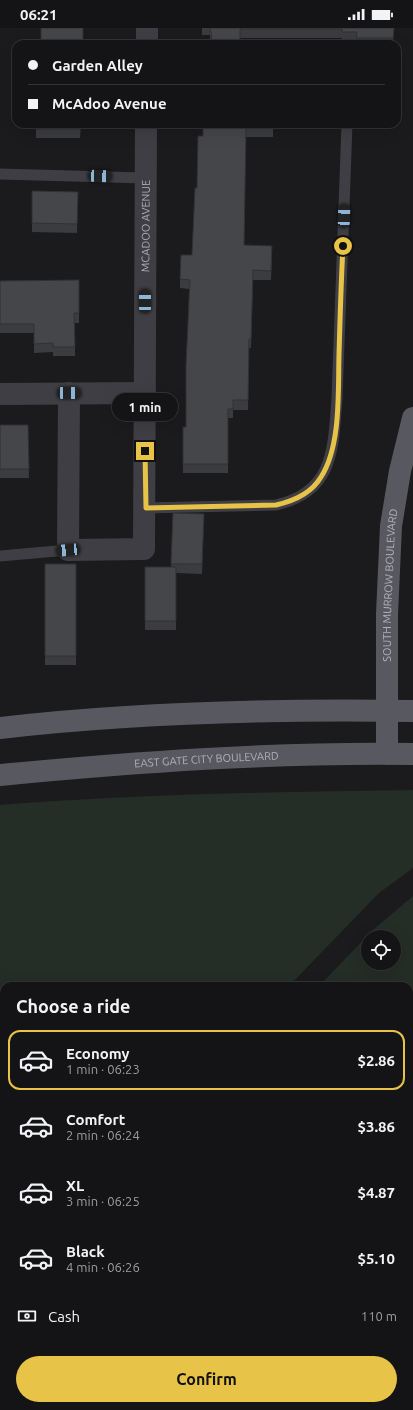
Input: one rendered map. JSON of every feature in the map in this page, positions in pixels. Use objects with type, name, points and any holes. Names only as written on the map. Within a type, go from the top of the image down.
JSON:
[{"type":"main road","name":"SOUTH MURROW BOULEVARD","points":[[387,754],[387,622],[391,526],[400,471],[413,418]]},
{"type":"main road","points":[[0,728],[113,718],[209,713],[413,711]]},
{"type":"main road","name":"EAST GATE CITY BOULEVARD","points":[[0,775],[207,758],[332,754],[413,754]]},
{"type":"street","points":[[147,28],[147,40]]},
{"type":"street","name":"MCADOO AVENUE","points":[[68,550],[144,549],[146,508],[146,128]]},
{"type":"street","points":[[68,550],[69,393]]},
{"type":"street","points":[[0,394],[145,393]]},
{"type":"lane","points":[[146,508],[276,505],[290,502],[307,493],[321,478],[334,444],[347,128]]},
{"type":"lane","points":[[0,174],[145,178]]},
{"type":"lane","points":[[0,556],[68,550]]},
{"type":"shaded area","points":[[413,790],[413,868],[379,893],[293,982],[0,982],[0,805],[103,798]]},
{"type":"shaded area","points":[[413,896],[413,982],[323,982],[361,942],[361,970],[401,970],[401,930],[373,930]]},
{"type":"building","points":[[41,28],[83,28],[83,40],[41,40]]},
{"type":"building","points":[[210,28],[394,28],[393,38],[356,38],[357,32],[342,32],[342,29],[240,29],[240,40],[212,40]]},
{"type":"building","points":[[36,128],[80,128],[80,129]]},
{"type":"building","points":[[203,128],[246,128],[244,245],[272,246],[271,271],[253,270],[251,339],[249,339],[248,400],[233,400],[233,409],[228,409],[228,464],[183,464],[183,427],[186,427],[186,365],[190,280],[180,279],[181,255],[192,255],[195,188],[197,188],[198,136],[203,136]]},
{"type":"building","points":[[32,191],[78,192],[77,224],[32,223]]},
{"type":"building","points":[[79,280],[79,313],[74,313],[75,347],[53,347],[53,343],[34,344],[34,324],[0,324],[0,281]]},
{"type":"building","points":[[0,425],[28,425],[29,469],[0,469]]},
{"type":"building","points":[[173,513],[204,514],[202,564],[171,564]]},
{"type":"building","points":[[45,564],[76,564],[76,656],[45,656]]},
{"type":"building","points":[[145,567],[176,567],[176,621],[145,621]]},
{"type":"route","points":[[145,451],[146,508],[276,505],[290,502],[307,493],[321,478],[334,444],[343,246]]}]
